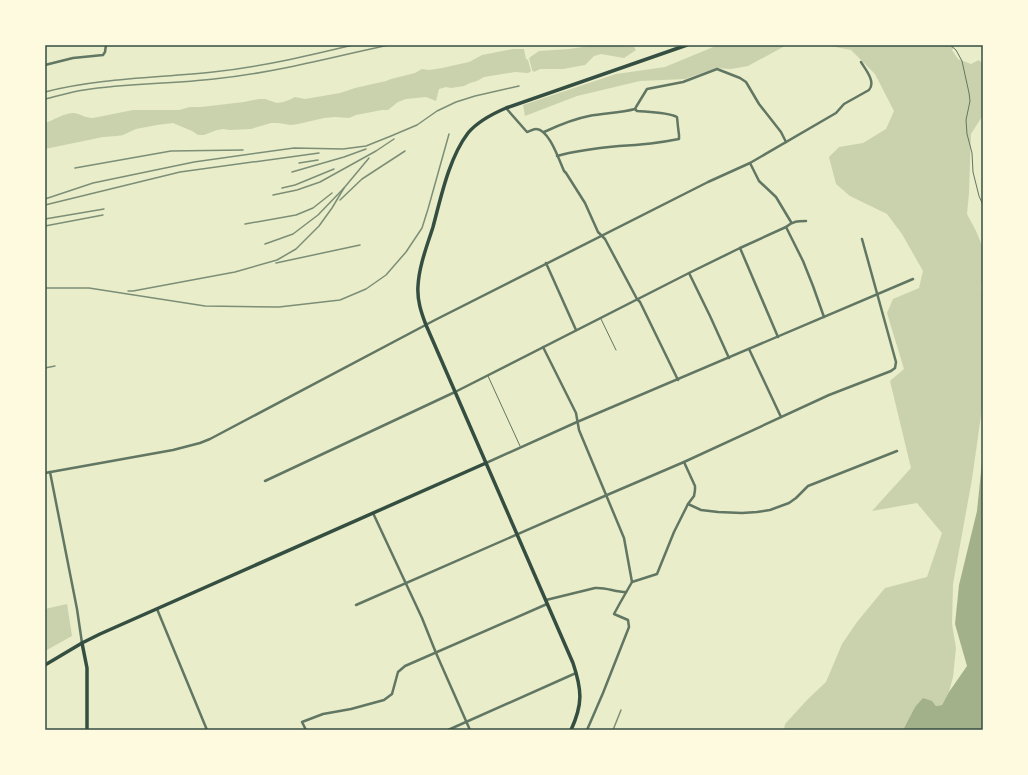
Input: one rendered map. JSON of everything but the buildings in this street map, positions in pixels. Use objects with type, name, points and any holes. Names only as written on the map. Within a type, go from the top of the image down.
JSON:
[{"type":"main road","points":[[571,730],[580,702],[580,688],[576,673],[426,325],[418,299],[419,277],[454,157],[462,142],[477,124],[506,108],[687,45]]},
{"type":"main road","points":[[45,665],[82,643],[157,608],[486,463]]},
{"type":"main road","points":[[82,643],[87,668],[87,730]]},
{"type":"street","points":[[45,65],[73,58],[103,55],[106,45]]},
{"type":"street","points":[[45,473],[173,450],[210,439],[506,283],[708,182],[750,163],[836,113],[844,104],[869,90],[872,83],[862,62]]},
{"type":"street","points":[[635,109],[647,89],[683,82],[717,69],[746,82],[759,104],[781,132],[786,142]]},
{"type":"street","points":[[506,108],[527,132],[537,129],[544,132],[550,140],[564,171],[585,203],[598,232],[605,239],[640,302],[678,380]]},
{"type":"street","points":[[544,132],[567,122],[588,116],[635,109],[637,111],[677,117],[680,135],[679,139],[585,150],[557,156]]},
{"type":"street","points":[[750,163],[759,181],[776,197],[792,222]]},
{"type":"street","points":[[265,480],[455,392],[689,273],[786,227],[792,222],[798,220],[806,221]]},
{"type":"street","points":[[786,227],[803,261],[824,318]]},
{"type":"street","points":[[356,605],[684,462],[829,395],[891,371],[895,368],[896,362],[862,239]]},
{"type":"street","points":[[740,248],[778,337]]},
{"type":"street","points":[[546,263],[576,330]]},
{"type":"street","points":[[689,273],[729,358]]},
{"type":"street","points":[[486,463],[577,422],[913,280]]},
{"type":"street","points":[[544,347],[576,413],[579,430],[624,538],[632,582],[614,614],[628,620],[629,627],[586,730]]},
{"type":"street","points":[[749,349],[781,417]]},
{"type":"street","points":[[688,504],[701,510],[718,512],[742,513],[770,510],[789,503],[808,486],[897,451]]},
{"type":"street","points":[[632,582],[657,574],[674,532],[688,504],[694,496],[695,486],[684,462]]},
{"type":"street","points":[[50,472],[77,609],[82,643]]},
{"type":"street","points":[[373,513],[406,583],[470,730]]},
{"type":"street","points":[[306,730],[302,722],[323,714],[351,709],[384,700],[392,694],[398,672],[405,666],[546,602],[595,588],[626,592]]},
{"type":"street","points":[[157,608],[207,730]]},
{"type":"street","points":[[448,730],[576,673]]},
{"type":"lane","points":[[950,45],[956,50],[962,61],[969,93],[970,101],[966,120],[967,134],[972,152],[973,172],[979,196],[983,205]]},
{"type":"lane","points":[[600,318],[616,350]]},
{"type":"lane","points":[[488,375],[521,448]]},
{"type":"shaded area","points":[[597,45],[634,47],[636,50],[624,58],[601,54],[594,56],[585,65],[563,69],[540,69],[534,72],[532,70],[529,58],[539,51]]},
{"type":"shaded area","points":[[718,45],[795,45],[785,46],[748,66],[731,69],[716,68],[685,79],[640,81],[577,96],[525,116],[523,105],[616,74],[665,67]]},
{"type":"shaded area","points":[[825,45],[955,45],[952,50],[958,59],[971,64],[979,60],[983,64],[983,115],[971,134],[967,214],[983,248],[983,279],[981,288],[983,295],[983,401],[972,479],[953,584],[952,624],[956,648],[953,677],[949,692],[942,705],[936,706],[932,701],[915,707],[903,730],[784,730],[785,724],[826,682],[842,644],[857,622],[885,588],[927,577],[942,533],[917,503],[872,511],[911,468],[890,381],[904,369],[887,313],[893,299],[919,288],[923,271],[902,234],[887,214],[850,196],[836,184],[829,157],[839,147],[863,143],[886,129],[894,111],[875,74],[851,50]]},
{"type":"shaded area","points":[[513,49],[524,49],[531,71],[530,72],[515,72],[484,77],[464,86],[439,89],[436,101],[426,97],[406,99],[398,102],[388,110],[356,115],[349,118],[324,118],[291,125],[271,123],[251,129],[217,130],[204,135],[198,135],[173,123],[136,129],[123,135],[103,137],[45,149],[45,123],[70,113],[93,118],[133,110],[179,110],[190,107],[201,107],[259,99],[265,99],[277,103],[295,97],[305,99],[340,93],[415,73],[422,69],[429,70],[469,62],[482,55]]},
{"type":"shaded area","points":[[983,452],[983,730],[903,730],[915,707],[923,698],[932,701],[936,706],[942,705],[967,666],[955,624],[959,585],[977,511]]},
{"type":"shaded area","points":[[67,604],[72,636],[45,651],[45,609]]},
{"type":"railway","points":[[45,92],[66,87],[108,81],[213,72],[249,67],[353,45]]},
{"type":"railway","points":[[45,99],[100,88],[198,81],[258,73],[301,65],[388,45]]},
{"type":"railway","points":[[45,199],[93,183],[194,162],[294,148],[343,149],[366,146],[417,125],[437,111],[456,102],[519,86]]},
{"type":"railway","points":[[45,288],[89,288],[205,306],[279,307],[340,300],[366,289],[386,275],[406,252],[422,228],[449,134]]},
{"type":"railway","points":[[273,195],[297,190],[320,182],[376,151],[394,139]]},
{"type":"railway","points":[[292,172],[366,149]]},
{"type":"railway","points":[[75,168],[171,151],[243,150]]},
{"type":"railway","points":[[340,200],[362,179],[405,151]]},
{"type":"railway","points":[[45,205],[180,172],[319,153]]},
{"type":"railway","points":[[265,244],[293,234],[318,215],[344,188],[369,158]]},
{"type":"railway","points":[[299,163],[318,160]]},
{"type":"railway","points":[[282,188],[295,185],[334,169]]},
{"type":"railway","points":[[128,291],[235,272],[277,260],[296,249],[319,226],[344,188]]},
{"type":"railway","points":[[245,224],[296,215],[313,208],[332,193]]},
{"type":"railway","points":[[45,219],[104,209]]},
{"type":"railway","points":[[45,226],[103,215]]},
{"type":"railway","points":[[276,263],[360,245]]},
{"type":"railway","points":[[45,368],[55,366]]},
{"type":"railway","points":[[613,730],[621,710]]}]
